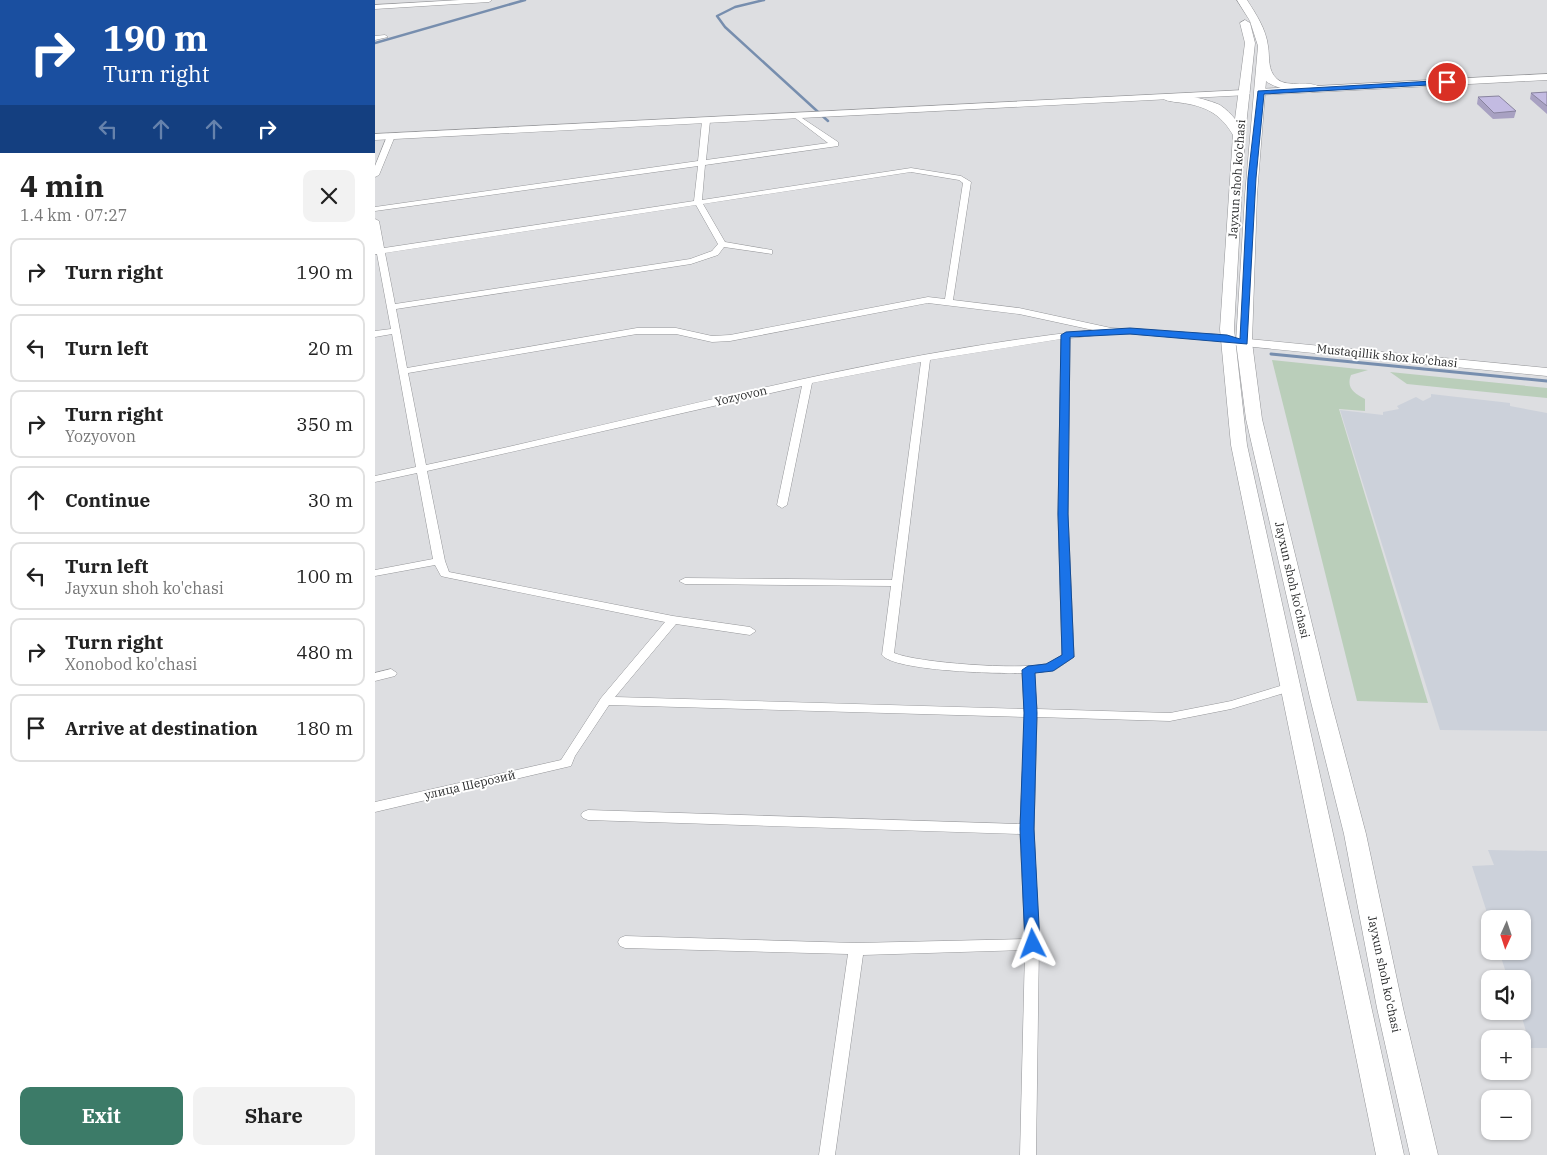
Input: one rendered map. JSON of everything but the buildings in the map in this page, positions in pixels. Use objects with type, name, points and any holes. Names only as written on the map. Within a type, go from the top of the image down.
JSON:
[{"type":"highway","name":"Jayxun shoh ko'chasi","points":[[1232,0],[1244,21],[1250,43],[1253,92],[1251,185],[1234,336],[1320,698],[1355,834],[1390,1008],[1424,1155]]},
{"type":"highway","name":"Jayxun shoh ko'chasi","points":[[1243,0],[1255,21],[1263,46],[1263,62],[1239,135],[1234,336],[1239,445],[1390,1155]]},
{"type":"highway","points":[[1263,62],[1271,80],[1293,87],[1316,89]]},
{"type":"highway","points":[[1167,98],[1203,102],[1223,110],[1239,135]]},
{"type":"main road","points":[[375,137],[1167,98],[1547,77]]},
{"type":"main road","name":"Mustaqillik shox ko'chasi","points":[[1234,336],[1547,360]]},
{"type":"main road","name":"Mustaqillik shox ko'chasi","points":[[1234,336],[1547,372]]},
{"type":"street","points":[[375,7],[489,0]]},
{"type":"street","points":[[375,38],[385,37]]},
{"type":"street","points":[[375,209],[835,144],[796,116]]},
{"type":"street","points":[[705,121],[698,202],[722,244]]},
{"type":"street","points":[[375,175],[391,136]]},
{"type":"street","points":[[379,252],[911,170],[961,178],[967,182],[949,301]]},
{"type":"street","points":[[375,221],[379,252],[405,371],[439,561],[445,574],[673,620],[750,631]]},
{"type":"street","points":[[722,244],[769,252]]},
{"type":"street","points":[[391,307],[691,261],[715,253],[722,244]]},
{"type":"street","points":[[405,371],[637,331],[677,331],[712,339],[730,338],[928,300],[949,301],[1019,311],[1111,330],[1234,336]]},
{"type":"street","name":"Yozyovon","points":[[375,479],[808,381],[926,358],[1066,335],[1111,330]]},
{"type":"street","points":[[375,334],[395,331]]},
{"type":"street","points":[[926,358],[888,655],[892,659],[912,663],[1028,670],[1049,668],[1068,657],[1063,514],[1066,335]]},
{"type":"street","points":[[782,505],[808,381]]},
{"type":"street","points":[[375,573],[439,561]]},
{"type":"street","points":[[685,581],[897,583]]},
{"type":"street","points":[[605,701],[673,620]]},
{"type":"street","points":[[1028,670],[1031,713],[1027,829],[1033,944],[1028,1155]]},
{"type":"street","points":[[375,677],[391,673]]},
{"type":"street","points":[[605,701],[1170,717],[1268,695],[1290,687]]},
{"type":"street","name":"улица Шерозий","points":[[375,807],[566,763],[569,755],[605,701]]},
{"type":"street","points":[[588,815],[1027,829]]},
{"type":"street","points":[[625,942],[856,949],[1033,944]]},
{"type":"street","points":[[827,1155],[856,949]]},
{"type":"shaded area","points":[[1431,394],[1510,403],[1510,406],[1547,413],[1547,731],[1440,730],[1340,410],[1383,415],[1383,412],[1399,409],[1397,406],[1416,397],[1423,401],[1431,397]]},
{"type":"shaded area","points":[[1488,850],[1547,851],[1547,1048],[1531,1048],[1531,1030],[1526,1030],[1523,1020],[1531,1020],[1531,970],[1505,970],[1502,960],[1531,960],[1531,910],[1486,910],[1472,866],[1494,865]]},
{"type":"green space","points":[[1272,360],[1368,370],[1351,375],[1350,380],[1352,390],[1365,399],[1365,411],[1339,409],[1428,703],[1357,701]]},
{"type":"green space","points":[[1390,372],[1547,388],[1547,398],[1407,384]]},
{"type":"waterway","points":[[375,43],[525,0]]},
{"type":"waterway","points":[[764,0],[735,7],[717,16],[725,27],[828,121]]},
{"type":"waterway","points":[[1271,354],[1547,381]]},
{"type":"route","points":[[1033,944],[1027,829],[1031,713],[1028,670],[1049,668],[1068,657],[1063,514],[1066,335],[1111,330],[1227,338],[1227,341],[1244,342],[1255,125],[1260,92],[1447,82]]}]
